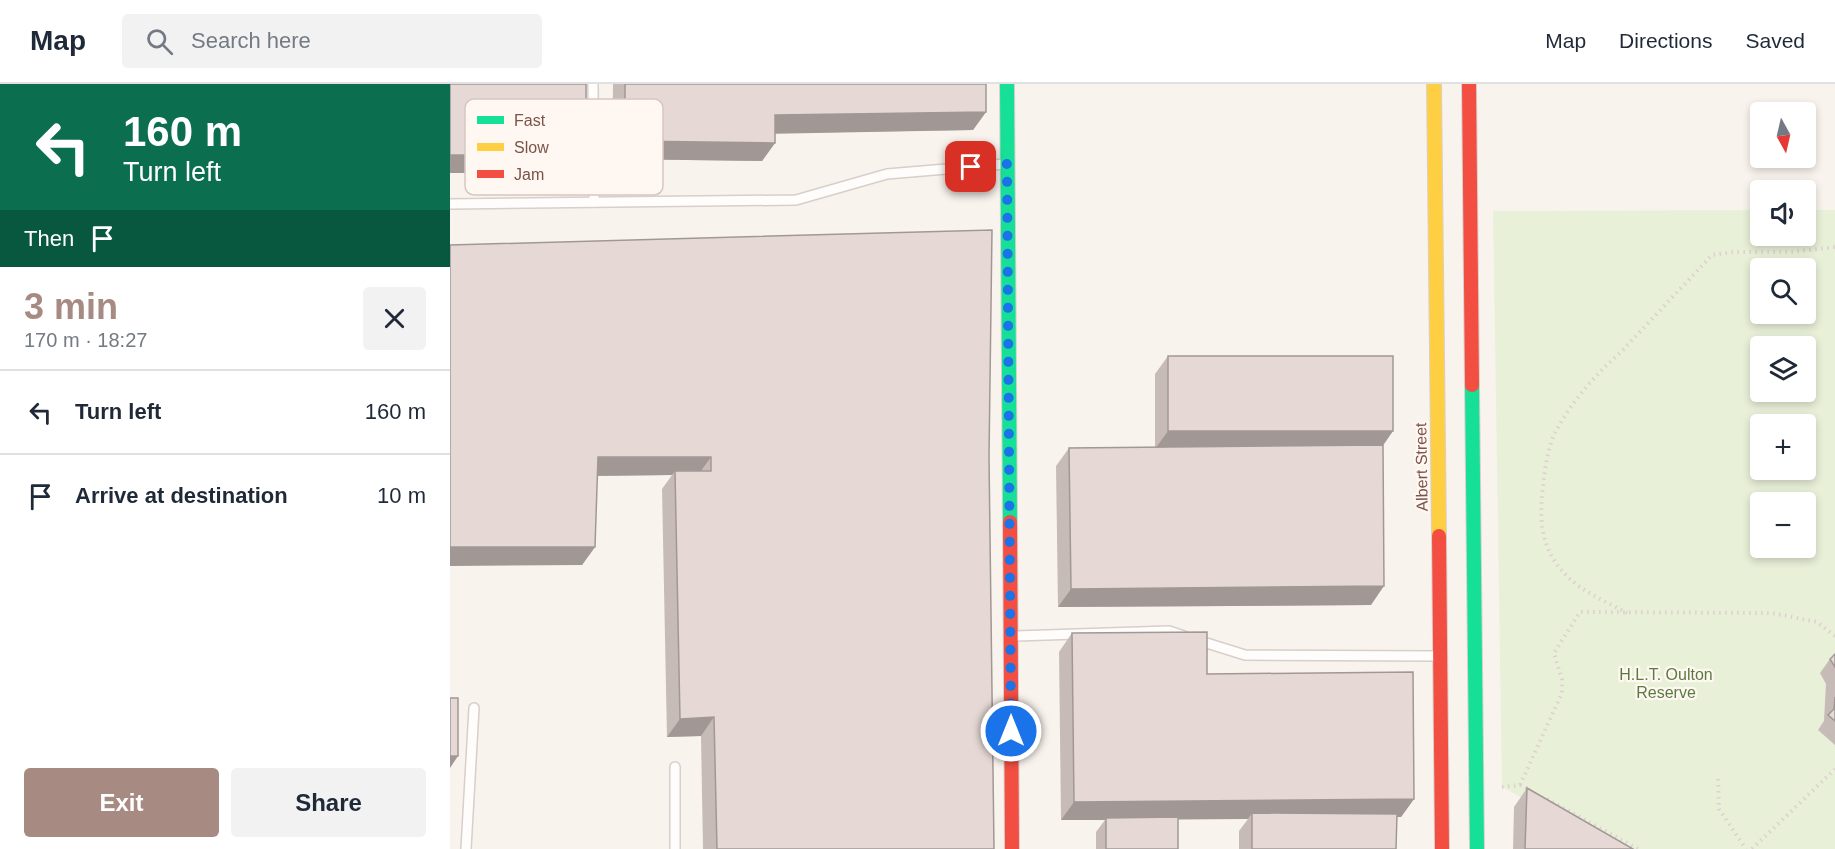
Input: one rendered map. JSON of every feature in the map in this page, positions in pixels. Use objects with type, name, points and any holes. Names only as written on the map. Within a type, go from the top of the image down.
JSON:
[{"type":"main road","points":[[1007,84],[1012,849]]},
{"type":"main road","name":"Albert Street","points":[[1434,84],[1452,166],[1458,760],[1442,849]]},
{"type":"main road","name":"Albert Street","points":[[1469,84],[1452,166],[1458,760],[1476,849]]},
{"type":"lane","points":[[593,84],[593,99]]},
{"type":"lane","points":[[450,204],[796,200],[888,174],[1007,164]]},
{"type":"lane","points":[[594,195],[594,202]]},
{"type":"lane","points":[[1010,636],[1169,631],[1245,655],[1457,656]]},
{"type":"lane","points":[[466,849],[474,708]]},
{"type":"lane","points":[[675,767],[675,849]]},
{"type":"path","points":[[1626,613],[1598,598],[1568,577],[1554,560],[1543,535],[1540,511],[1545,462],[1555,432],[1571,405],[1607,364],[1712,255],[1733,252],[1792,252],[1835,247]]},
{"type":"path","points":[[1520,785],[1562,693],[1562,680],[1554,653],[1580,612],[1772,613],[1817,622],[1835,636]]},
{"type":"path","points":[[1752,849],[1835,769]]},
{"type":"path","points":[[1718,779],[1719,808],[1746,849]]},
{"type":"path","points":[[1502,787],[1520,785],[1530,790]]},
{"type":"path","points":[[1540,796],[1638,849]]},
{"type":"green space","name":"H.L.T. Oulton Reserve","points":[[1750,210],[1750,246],[1816,246],[1816,210],[1835,210],[1835,849],[1619,849],[1502,787],[1493,211]]},
{"type":"building","points":[[450,84],[586,84],[586,99],[465,99],[465,155],[450,155]]},
{"type":"building","points":[[625,84],[986,84],[986,112],[775,115],[775,143],[663,142],[663,99],[625,99]]},
{"type":"building","points":[[992,230],[989,457],[994,849],[717,849],[714,717],[680,719],[675,471],[711,471],[711,457],[598,457],[595,547],[450,547],[450,245]]},
{"type":"building","points":[[1168,356],[1393,356],[1393,431],[1168,431]]},
{"type":"building","points":[[1383,445],[1384,586],[1071,589],[1069,448]]},
{"type":"building","points":[[1207,632],[1207,674],[1413,672],[1414,799],[1074,802],[1072,633]]},
{"type":"building","points":[[1835,654],[1835,667],[1830,659]]},
{"type":"building","points":[[1835,697],[1835,721],[1828,715],[1834,709]]},
{"type":"building","points":[[450,698],[458,698],[458,756],[450,756]]},
{"type":"building","points":[[1527,788],[1633,849],[1525,849]]},
{"type":"building","points":[[1252,813],[1397,814],[1396,849],[1252,849]]},
{"type":"building","points":[[1178,817],[1178,849],[1106,849],[1106,818]]},
{"type":"traffic: fast","points":[[1007,84],[1010,522]]},
{"type":"traffic: fast","points":[[1472,385],[1477,849]]},
{"type":"traffic: slow","points":[[1434,84],[1439,536]]},
{"type":"traffic: jam","points":[[1469,84],[1472,385]]},
{"type":"traffic: jam","points":[[1010,522],[1012,849]]},
{"type":"traffic: jam","points":[[1439,536],[1442,849]]},
{"type":"route","points":[[971,167],[1007,164],[1011,731]]}]
